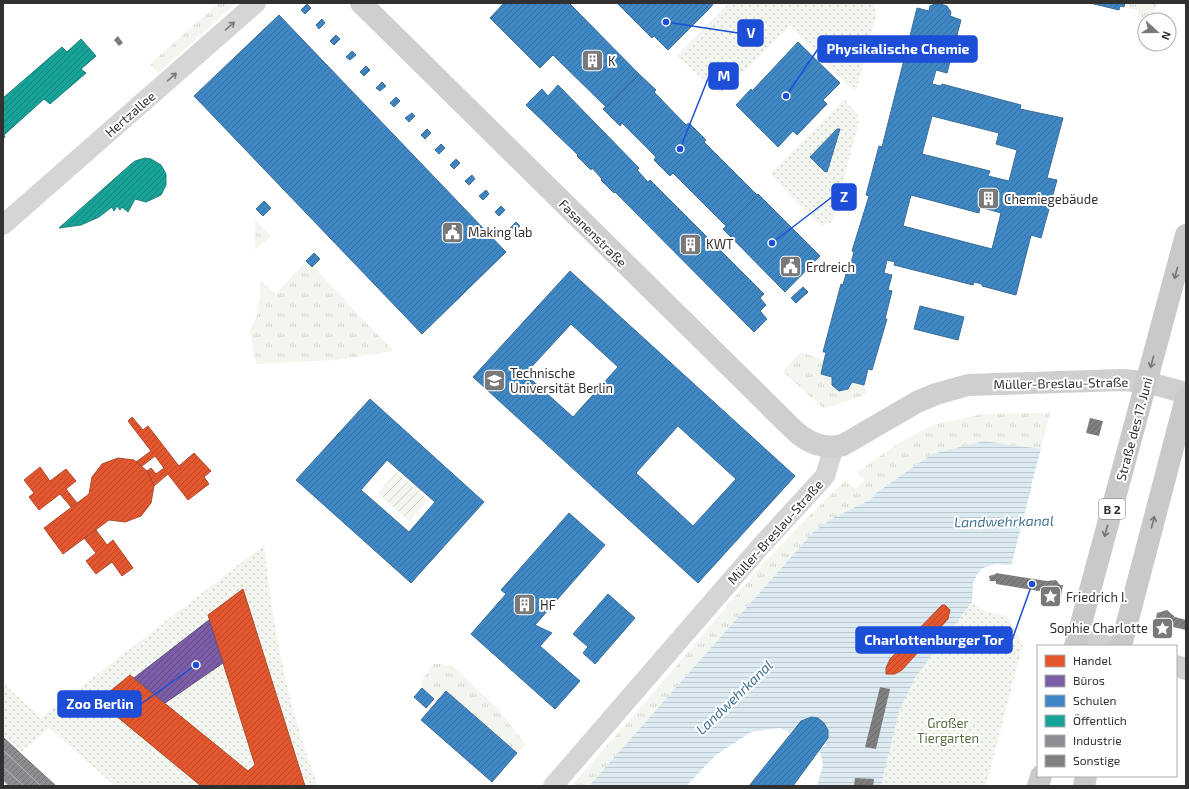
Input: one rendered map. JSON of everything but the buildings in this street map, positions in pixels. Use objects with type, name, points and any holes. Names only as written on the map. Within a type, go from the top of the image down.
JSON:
[{"type":"main road","name":"Straße des 17. Juni","points":[[1076,642],[1186,235]]},
{"type":"main road","points":[[1121,645],[1186,398]]},
{"type":"street","name":"Hertzallee","points":[[3,225],[256,3]]},
{"type":"street","name":"Fasanenstraße","points":[[361,3],[800,436],[818,446],[834,448]]},
{"type":"street","name":"Müller-Breslau-Straße","points":[[553,786],[759,548],[825,476],[834,448],[856,439],[916,402],[936,394],[968,385],[1122,380],[1146,382],[1186,393]]},
{"type":"street","points":[[1076,642],[1098,645]]},
{"type":"green space","points":[[219,3],[236,3],[158,73],[150,64]]},
{"type":"green space","points":[[729,3],[874,3],[876,15],[857,88],[855,90],[851,89],[790,26],[720,94],[677,56]]},
{"type":"green space","points":[[1125,3],[1157,3],[1154,12],[1139,12],[1124,7]]},
{"type":"green space","points":[[844,99],[858,115],[859,121],[834,217],[831,223],[821,225],[816,222],[770,174]]},
{"type":"green space","points":[[255,220],[271,236],[255,250]]},
{"type":"green space","points":[[307,260],[393,351],[337,360],[256,364],[250,331],[257,315],[260,298],[260,280],[276,294]]},
{"type":"green space","points":[[800,352],[824,360],[821,374],[832,377],[832,383],[836,389],[844,391],[851,387],[852,382],[864,385],[867,394],[824,409],[783,372]]},
{"type":"green space","points":[[1050,413],[1041,449],[984,441],[932,454],[876,493],[870,500],[814,531],[589,786],[571,786],[650,697],[766,560],[845,480],[855,489],[865,480],[857,472],[899,443],[932,425],[982,414]]},
{"type":"green space","points":[[397,472],[428,500],[409,521],[378,493]]},
{"type":"green space","points":[[264,545],[272,607],[283,667],[298,727],[318,786],[115,786],[49,728],[20,753],[3,734],[3,683],[41,718]]},
{"type":"green space","name":"Großer Tiergarten","points":[[972,602],[987,612],[1007,616],[1023,644],[986,786],[881,786],[899,712],[915,678]]},
{"type":"green space","points":[[433,664],[453,666],[499,710],[526,745],[517,753],[447,691],[437,701],[422,688],[421,682]]},
{"type":"water","name":"Landwehrkanal","points":[[984,441],[1041,449],[1031,486],[1186,482],[1186,559],[1010,565],[995,564],[983,568],[978,573],[973,583],[972,602],[915,678],[899,712],[881,786],[817,786],[823,765],[820,751],[827,741],[828,732],[825,723],[822,720],[809,717],[796,725],[790,733],[780,728],[751,732],[716,755],[686,786],[589,786],[814,531],[833,518],[870,500],[876,493],[932,454]]},
{"type":"pier","points":[[1042,447],[1043,450],[1033,484],[1186,480],[1186,561],[1011,566]]},
{"type":"tram line","points":[[3,750],[41,786]]},
{"type":"tram line","points":[[3,767],[24,786]]},
{"type":"railway","points":[[3,783],[6,786]]},
{"type":"place","name":"V","points":[[666,22]]},
{"type":"place","name":"K","points":[[593,61]]},
{"type":"place","name":"Physikalische Chemie","points":[[786,96]]},
{"type":"place","name":"M","points":[[680,149]]},
{"type":"place","name":"Chemiegebäude","points":[[989,199]]},
{"type":"place","name":"Making lab","points":[[452,232]]},
{"type":"place","name":"Z","points":[[772,243]]},
{"type":"place","name":"KWT","points":[[690,244]]},
{"type":"place","name":"Erdreich","points":[[791,267]]},
{"type":"place","name":"Technische Universität Berlin","points":[[494,380]]},
{"type":"place","name":"Charlottenburger Tor","points":[[1032,584]]},
{"type":"place","name":"Friedrich I.","points":[[1051,597]]},
{"type":"place","name":"HF","points":[[525,605]]},
{"type":"place","name":"Sophie Charlotte","points":[[1163,628]]},
{"type":"place","name":"Zoo Berlin","points":[[196,665]]}]
